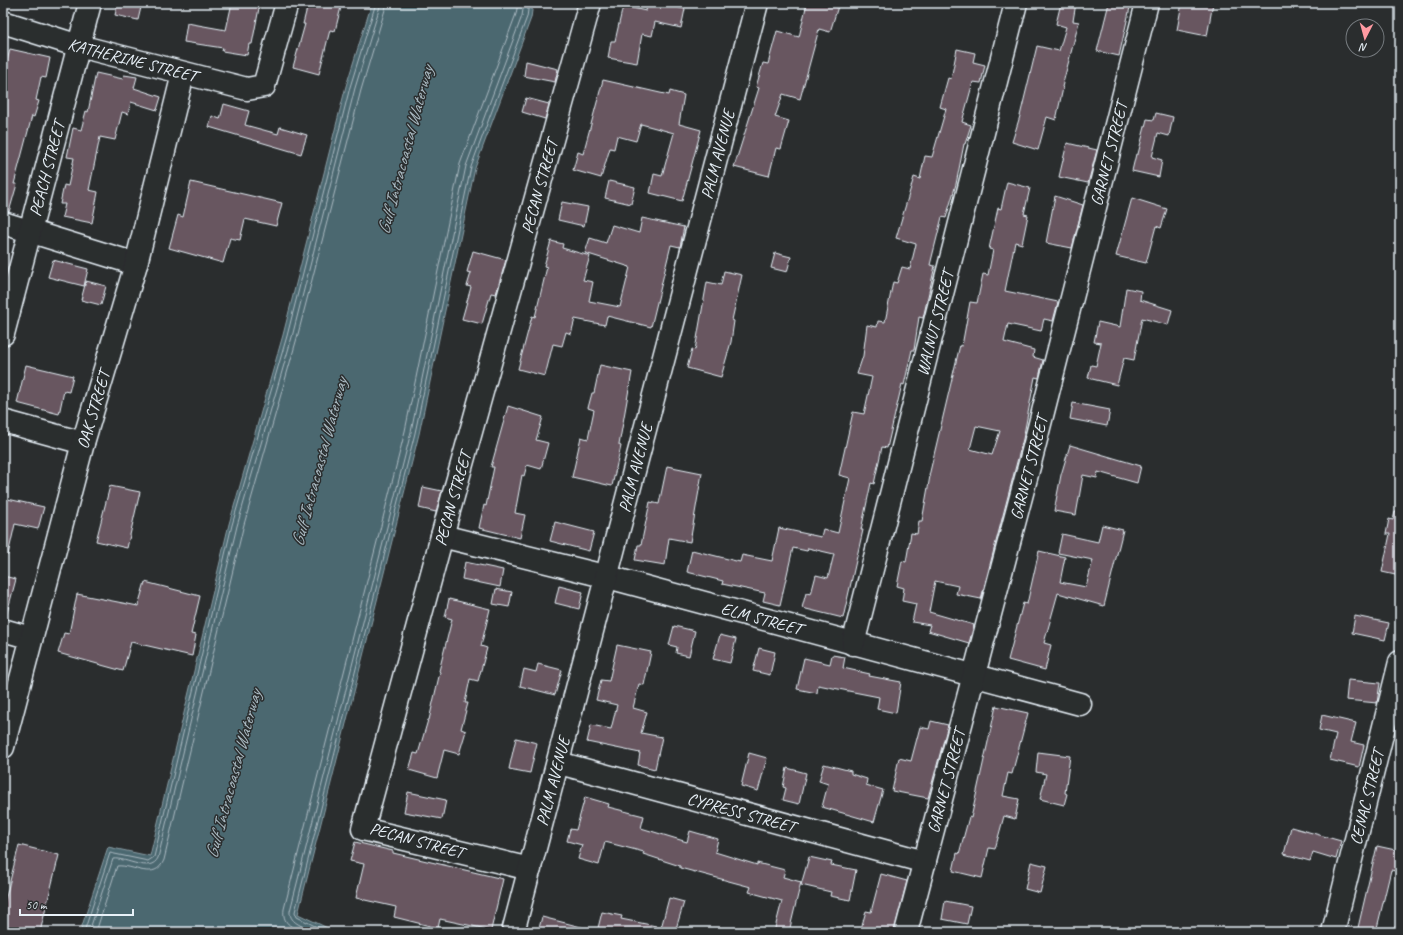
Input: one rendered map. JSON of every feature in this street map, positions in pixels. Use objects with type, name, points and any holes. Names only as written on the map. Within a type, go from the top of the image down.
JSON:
[{"type":"street","name":"PEACH STREET","points":[[3,334],[90,3]]},
{"type":"street","name":"KATHERINE STREET","points":[[3,22],[79,46],[183,74],[247,89],[264,86],[287,3]]},
{"type":"street","name":"PECAN STREET","points":[[530,869],[363,829],[442,536],[590,3]]},
{"type":"street","name":"PALM AVENUE","points":[[513,932],[608,577],[757,3]]},
{"type":"street","name":"WALNUT STREET","points":[[853,644],[1016,3]]},
{"type":"street","name":"GARNET STREET","points":[[906,932],[974,676],[1147,3]]},
{"type":"street","name":"OAK STREET","points":[[3,746],[83,443],[136,264],[183,74]]},
{"type":"street","points":[[3,223],[30,230],[136,264]]},
{"type":"street","points":[[3,421],[83,443]]},
{"type":"street","name":"ELM STREET","points":[[442,536],[608,577],[1080,704]]},
{"type":"street","points":[[3,630],[31,638]]},
{"type":"street","name":"CENAC STREET","points":[[1333,932],[1400,662]]},
{"type":"street","name":"CYPRESS STREET","points":[[559,763],[925,862]]},
{"type":"water","name":"Gulf Intracoastal Waterway","points":[[372,3],[533,3],[531,18],[475,168],[419,434],[298,914],[336,932],[80,932],[108,847],[150,856],[229,524],[283,335],[346,86]]},
{"type":"building","points":[[118,3],[142,3],[138,20],[115,15]]},
{"type":"building","points":[[232,3],[260,3],[252,44],[249,44],[247,55],[222,51],[223,48],[184,42],[187,23],[226,30]]},
{"type":"building","points":[[317,3],[342,3],[335,31],[330,30],[319,74],[293,67],[305,24],[303,24],[308,4],[317,6]]},
{"type":"building","points":[[647,3],[656,3],[685,9],[681,28],[655,22],[652,36],[642,34],[637,63],[608,58],[611,41],[615,41],[623,6],[646,11]]},
{"type":"building","points":[[807,3],[839,3],[830,32],[819,29],[800,99],[783,94],[775,117],[789,121],[781,149],[776,148],[769,176],[734,167],[759,88],[756,87],[763,63],[768,64],[777,31],[799,37]]},
{"type":"building","points":[[1061,3],[1076,3],[1073,21],[1079,22],[1062,87],[1056,120],[1047,117],[1038,150],[1012,142],[1037,46],[1059,51],[1066,27],[1056,24]]},
{"type":"building","points":[[1109,3],[1131,3],[1119,56],[1097,51]]},
{"type":"building","points":[[1182,3],[1213,3],[1207,36],[1177,30]]},
{"type":"building","points":[[10,49],[50,58],[46,78],[41,77],[36,100],[39,101],[34,117],[32,116],[14,184],[17,184],[9,212],[3,211],[3,78]]},
{"type":"building","points":[[957,49],[975,53],[973,62],[985,65],[981,83],[973,82],[962,122],[971,125],[964,144],[956,184],[946,218],[942,217],[930,265],[935,266],[923,318],[919,317],[914,350],[912,350],[904,385],[902,384],[887,448],[882,447],[874,484],[871,483],[861,530],[863,530],[843,618],[802,608],[806,593],[811,594],[816,575],[828,578],[834,554],[808,548],[807,551],[793,548],[780,605],[763,601],[765,593],[722,584],[723,581],[687,572],[692,550],[740,562],[742,555],[772,561],[779,528],[821,537],[823,529],[838,533],[850,478],[839,475],[853,412],[864,414],[872,377],[857,374],[863,356],[867,325],[877,327],[878,321],[885,322],[893,282],[897,283],[902,267],[910,269],[916,244],[896,238],[914,177],[920,179],[925,156],[932,157],[946,109],[940,107],[948,78],[951,79]]},
{"type":"building","points":[[526,61],[558,69],[555,82],[524,76]]},
{"type":"building","points":[[96,73],[123,79],[124,75],[137,77],[134,88],[161,97],[157,110],[131,102],[128,114],[122,112],[115,140],[100,137],[89,190],[98,192],[92,223],[62,217],[65,204],[60,204],[64,185],[68,186],[74,158],[67,157],[73,128],[81,130],[86,111],[88,112]]},
{"type":"building","points":[[603,80],[669,95],[670,91],[684,95],[679,124],[701,130],[682,201],[650,193],[654,174],[662,176],[674,133],[641,124],[636,141],[617,136],[614,149],[610,148],[601,178],[573,170],[578,152],[583,154]]},
{"type":"building","points":[[526,98],[549,104],[545,119],[522,112]]},
{"type":"building","points":[[224,104],[249,111],[245,125],[278,134],[280,127],[307,135],[301,154],[209,127],[212,116],[220,119]]},
{"type":"building","points":[[1156,113],[1173,117],[1169,136],[1158,133],[1152,157],[1162,160],[1159,177],[1132,171],[1147,119],[1154,120]]},
{"type":"building","points":[[1067,143],[1097,150],[1088,183],[1059,177]]},
{"type":"building","points":[[609,181],[635,187],[631,204],[605,198]]},
{"type":"building","points":[[191,182],[282,203],[276,226],[245,219],[240,240],[230,238],[223,263],[169,248],[178,215],[183,217]]},
{"type":"building","points":[[1007,182],[1030,188],[1024,214],[1028,215],[1022,244],[1015,242],[1005,291],[1058,302],[1053,321],[1044,319],[1041,331],[1008,324],[1004,342],[1034,350],[1033,357],[1043,360],[1039,378],[1035,377],[1023,439],[981,599],[956,594],[958,586],[935,581],[929,612],[974,625],[969,643],[928,631],[930,625],[912,622],[916,604],[902,601],[904,588],[897,586],[902,561],[906,562],[911,533],[917,534],[919,521],[922,521],[929,476],[960,345],[962,346],[970,302],[977,303],[983,274],[988,275],[993,250],[989,249],[998,208],[1001,209]],"holes":[[[976,426],[1000,431],[992,455],[970,449]]]},
{"type":"building","points":[[1055,196],[1083,205],[1072,248],[1046,243]]},
{"type":"building","points":[[1132,198],[1167,209],[1161,228],[1156,226],[1146,263],[1116,256]]},
{"type":"building","points":[[562,202],[588,207],[584,226],[558,220]]},
{"type":"building","points":[[642,218],[684,227],[680,247],[671,245],[651,327],[607,316],[605,325],[575,319],[571,334],[566,332],[562,346],[553,344],[545,376],[518,369],[532,316],[535,317],[547,267],[544,266],[551,241],[563,244],[562,248],[590,256],[583,280],[593,282],[589,301],[620,307],[630,267],[585,253],[590,238],[606,243],[612,225],[639,233]]},
{"type":"building","points":[[473,251],[506,260],[496,294],[491,293],[482,324],[462,319],[471,287],[467,286],[471,273],[467,272]]},
{"type":"building","points":[[775,253],[791,257],[787,272],[771,268]]},
{"type":"building","points":[[53,260],[88,269],[84,286],[48,277]]},
{"type":"building","points":[[724,271],[742,275],[732,320],[734,321],[731,342],[721,377],[687,368],[692,349],[695,350],[707,282],[721,285]]},
{"type":"building","points":[[86,281],[106,286],[101,305],[81,300]]},
{"type":"building","points":[[1126,288],[1141,291],[1140,300],[1172,310],[1168,325],[1142,318],[1134,360],[1124,358],[1117,385],[1088,378],[1091,365],[1096,366],[1101,343],[1094,342],[1098,322],[1120,327]]},
{"type":"building","points":[[26,365],[73,376],[69,392],[64,391],[59,414],[17,403]]},
{"type":"building","points":[[600,365],[632,372],[619,445],[621,446],[612,486],[572,477],[581,437],[588,439],[594,410],[588,408],[592,393],[594,393]]},
{"type":"building","points":[[1073,403],[1110,410],[1107,426],[1070,419]]},
{"type":"building","points":[[508,406],[543,417],[536,440],[548,443],[541,469],[527,465],[524,476],[522,475],[515,513],[525,515],[520,538],[479,528],[484,505],[486,506],[494,467],[491,467]]},
{"type":"building","points":[[1070,445],[1141,466],[1137,483],[1098,472],[1097,478],[1083,475],[1076,515],[1054,511],[1061,475]]},
{"type":"building","points":[[667,466],[702,473],[690,542],[669,538],[665,565],[635,560],[638,545],[641,545],[650,502],[659,504]]},
{"type":"building","points":[[110,486],[140,492],[127,548],[96,541]]},
{"type":"building","points":[[423,487],[442,491],[436,512],[419,508]]},
{"type":"building","points":[[3,498],[44,507],[38,529],[15,524],[8,555],[3,555]]},
{"type":"building","points":[[1395,512],[1400,513],[1400,576],[1382,572],[1390,534],[1386,534],[1389,519],[1393,520]]},
{"type":"building","points":[[555,522],[594,532],[589,551],[550,541]]},
{"type":"building","points":[[1102,525],[1123,530],[1104,606],[1058,593],[1044,643],[1051,645],[1045,670],[1008,660],[1023,603],[1027,604],[1039,551],[1065,557],[1060,582],[1086,587],[1093,560],[1058,553],[1062,534],[1098,542]]},
{"type":"building","points":[[465,562],[503,570],[500,587],[462,579]]},
{"type":"building","points":[[3,576],[16,579],[7,613],[3,612]]},
{"type":"building","points":[[145,582],[200,596],[191,634],[196,635],[192,656],[131,642],[123,671],[58,653],[64,633],[69,634],[77,594],[138,606]]},
{"type":"building","points":[[559,586],[583,592],[579,609],[555,603]]},
{"type":"building","points":[[496,589],[512,592],[509,607],[493,604]]},
{"type":"building","points":[[449,599],[490,609],[481,646],[487,648],[478,681],[470,679],[465,703],[468,703],[461,729],[466,731],[459,754],[444,750],[437,778],[409,770],[414,753],[418,754],[429,720],[452,619],[445,617]]},
{"type":"building","points":[[1355,616],[1389,623],[1385,640],[1352,633]]},
{"type":"building","points":[[674,626],[695,631],[689,656],[676,653],[677,647],[669,645]]},
{"type":"building","points":[[720,635],[736,639],[730,663],[713,659]]},
{"type":"building","points":[[617,645],[651,652],[644,685],[639,684],[633,708],[647,712],[641,733],[662,737],[655,769],[638,765],[640,753],[587,742],[591,725],[611,729],[617,705],[596,700],[601,680],[609,681]]},
{"type":"building","points":[[759,648],[775,652],[770,675],[753,671]]},
{"type":"building","points":[[832,655],[845,657],[843,668],[870,674],[869,676],[901,682],[896,713],[877,709],[879,697],[818,685],[817,693],[797,689],[804,658],[830,664]]},
{"type":"building","points":[[538,664],[562,670],[555,695],[520,686],[524,669],[536,672]]},
{"type":"building","points":[[1348,680],[1380,683],[1377,703],[1346,700]]},
{"type":"building","points":[[996,706],[1028,713],[1012,774],[1008,773],[1003,796],[1019,799],[1015,819],[1004,816],[995,849],[989,848],[982,878],[953,871],[957,853],[959,854],[969,817],[971,818]]},
{"type":"building","points":[[1322,715],[1356,723],[1351,742],[1364,745],[1359,767],[1330,760],[1336,734],[1319,730]]},
{"type":"building","points":[[931,721],[948,725],[928,798],[892,791],[899,758],[911,761],[920,727],[929,729]]},
{"type":"building","points":[[516,738],[537,743],[530,773],[509,769]]},
{"type":"building","points":[[1038,752],[1070,756],[1065,793],[1067,794],[1064,805],[1040,799],[1046,774],[1036,772]]},
{"type":"building","points":[[749,753],[767,758],[758,791],[741,786]]},
{"type":"building","points":[[824,764],[851,771],[851,774],[867,779],[866,785],[883,790],[874,822],[822,807],[828,784],[819,781]]},
{"type":"building","points":[[787,768],[806,773],[799,804],[783,800],[786,788],[783,787]]},
{"type":"building","points":[[408,792],[446,800],[442,819],[404,812]]},
{"type":"building","points":[[585,797],[609,804],[608,807],[644,816],[641,828],[687,842],[690,831],[718,839],[715,852],[757,865],[757,863],[785,870],[783,877],[801,882],[789,932],[774,932],[782,901],[749,892],[751,887],[680,868],[680,866],[643,854],[644,852],[605,842],[599,865],[578,859],[582,845],[567,841],[570,829],[576,830]]},
{"type":"building","points":[[1291,827],[1341,841],[1336,859],[1313,852],[1310,861],[1284,854]]},
{"type":"building","points":[[355,842],[393,851],[393,853],[503,879],[491,930],[440,919],[438,928],[394,917],[396,907],[356,898],[364,864],[350,861]]},
{"type":"building","points":[[19,845],[59,855],[40,932],[3,932],[3,909]]},
{"type":"building","points":[[1377,846],[1400,851],[1400,872],[1391,870],[1376,932],[1357,932]]},
{"type":"building","points":[[809,857],[832,862],[831,865],[856,870],[850,900],[830,896],[831,892],[801,885]]},
{"type":"building","points":[[1031,862],[1047,866],[1040,893],[1025,889]]},
{"type":"building","points":[[881,874],[907,881],[894,932],[860,932],[866,911],[871,912]]},
{"type":"building","points":[[669,898],[684,902],[675,932],[660,932]]},
{"type":"building","points":[[945,901],[971,906],[967,924],[942,919]]},
{"type":"building","points":[[602,912],[622,916],[621,919],[656,926],[656,932],[597,932]]},
{"type":"building","points":[[542,917],[585,928],[584,932],[538,932]]}]
